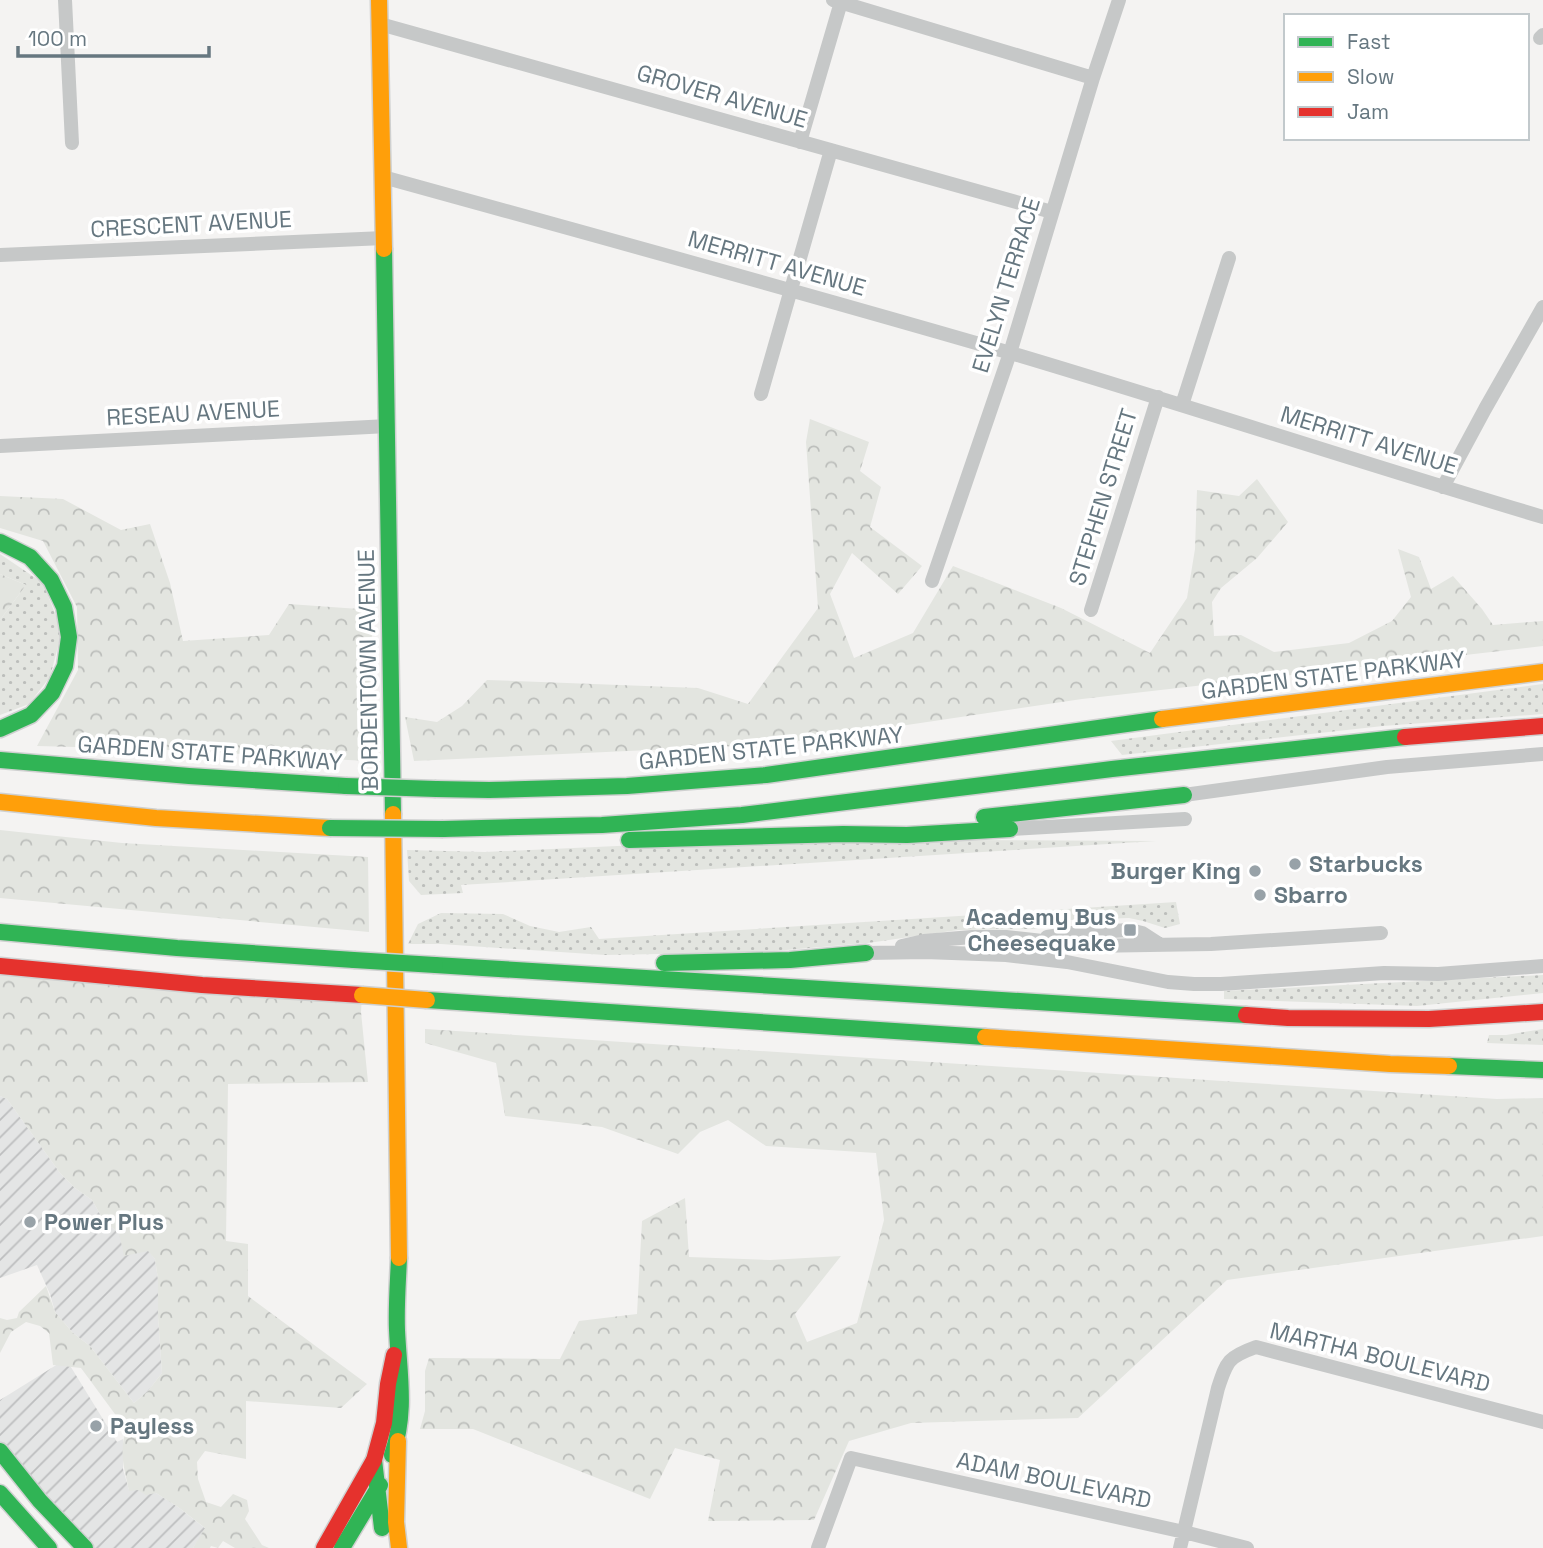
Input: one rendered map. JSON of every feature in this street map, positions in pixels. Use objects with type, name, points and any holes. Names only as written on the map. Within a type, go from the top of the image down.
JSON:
[{"type":"main road","name":"BORDENTOWN AVENUE","points":[[342,1548],[378,1489],[398,1441],[403,1390],[398,1339],[388,426],[379,0]]},
{"type":"main road","points":[[0,542],[22,551],[49,575],[61,595],[70,631],[65,667],[55,689],[29,715],[0,729]]},
{"type":"main road","name":"GARDEN STATE PARKWAY","points":[[0,760],[346,786],[489,790],[662,784],[754,776],[1221,711],[1543,672]]},
{"type":"main road","points":[[0,802],[156,818],[330,828],[443,830],[608,825],[743,814],[1113,768],[1373,740],[1543,726]]},
{"type":"main road","points":[[843,834],[1184,795]]},
{"type":"main road","points":[[443,830],[542,842],[843,834],[907,835],[1010,830]]},
{"type":"main road","points":[[0,932],[354,960],[1288,1018],[1430,1019],[1543,1012]]},
{"type":"main road","points":[[523,971],[609,963],[696,964],[866,953]]},
{"type":"main road","points":[[0,965],[214,986],[1390,1063],[1543,1070]]},
{"type":"main road","points":[[1390,1063],[1465,1054],[1543,1056]]},
{"type":"main road","name":"BORDENTOWN AVENUE","points":[[324,1548],[374,1460],[384,1423],[388,1384],[398,1339]]},
{"type":"main road","points":[[398,1441],[396,1522],[399,1548]]},
{"type":"main road","points":[[0,1451],[40,1501],[85,1548]]},
{"type":"main road","points":[[374,1460],[385,1548]]},
{"type":"main road","points":[[0,1493],[48,1548]]},
{"type":"street","points":[[65,0],[72,143]]},
{"type":"street","name":"EVELYN TERRACE","points":[[932,581],[1010,353],[1119,0]]},
{"type":"street","points":[[800,142],[837,1],[1093,78]]},
{"type":"street","name":"GROVER AVENUE","points":[[380,23],[1052,212]]},
{"type":"street","points":[[761,394],[831,150]]},
{"type":"street","name":"MERRITT AVENUE","points":[[383,177],[1010,353],[1543,517]]},
{"type":"street","name":"CRESCENT AVENUE","points":[[0,255],[384,238]]},
{"type":"street","points":[[1182,405],[1229,258]]},
{"type":"street","points":[[1443,487],[1543,307]]},
{"type":"street","name":"STEPHEN STREET","points":[[1091,610],[1158,397]]},
{"type":"street","name":"RESEAU AVENUE","points":[[0,446],[388,426]]},
{"type":"street","points":[[1184,795],[1387,767],[1543,754]]},
{"type":"street","points":[[1010,830],[1185,819]]},
{"type":"street","points":[[866,953],[954,938],[1029,940],[1073,933],[1130,930],[1142,933],[1159,944],[1211,944],[1381,933]]},
{"type":"street","points":[[866,953],[1006,955],[1067,962],[1168,982],[1194,984],[1384,973],[1438,974],[1543,966]]},
{"type":"street","name":"MARTHA BOULEVARD","points":[[1184,1532],[1225,1365],[1237,1354],[1256,1347],[1543,1422]]},
{"type":"street","name":"ADAM BOULEVARD","points":[[818,1548],[851,1458],[1247,1548]]},
{"type":"street","points":[[1180,1548],[1184,1532]]},
{"type":"shaded area","points":[[0,1096],[7,1099],[60,1173],[92,1200],[104,1221],[149,1251],[155,1259],[162,1373],[134,1403],[90,1346],[73,1333],[55,1312],[37,1265],[0,1278]]},
{"type":"shaded area","points":[[66,1359],[117,1442],[123,1439],[123,1469],[129,1490],[156,1493],[206,1529],[193,1548],[85,1548],[0,1451],[0,1400]]},
{"type":"green space","points":[[810,419],[869,442],[860,471],[881,487],[870,527],[922,566],[898,594],[852,553],[830,594],[854,658],[913,633],[953,566],[1061,608],[1150,653],[1187,598],[1195,549],[1197,490],[1239,496],[1257,479],[1288,522],[1257,558],[1221,588],[1212,602],[1214,636],[1241,635],[1274,652],[1349,643],[1392,621],[1411,597],[1398,549],[1419,557],[1431,589],[1453,576],[1493,625],[1543,621],[1543,646],[1082,699],[779,744],[414,761],[405,717],[437,722],[462,706],[487,680],[698,688],[748,704],[818,608],[806,442]]},
{"type":"green space","points":[[0,496],[63,499],[121,530],[150,524],[170,583],[183,641],[269,635],[289,604],[373,610],[366,761],[152,749],[37,746],[78,670],[77,607],[43,541],[0,528]]},
{"type":"green space","points":[[0,554],[43,583],[62,631],[50,677],[29,704],[0,715],[0,620],[26,585],[0,574]]},
{"type":"green space","points":[[0,574],[26,585],[0,620]]},
{"type":"green space","points":[[1543,684],[1543,714],[1383,726],[1122,755],[1111,741]]},
{"type":"green space","points":[[0,830],[122,843],[368,857],[369,932],[0,898]]},
{"type":"green space","points":[[772,839],[1156,841],[461,885],[463,893],[421,895],[409,881],[407,850],[485,852]]},
{"type":"green space","points":[[1176,902],[1180,924],[1165,928],[1129,918],[1043,921],[1037,929],[958,930],[868,943],[763,952],[605,955],[408,944],[418,924],[441,913],[503,914],[530,926],[559,932],[591,927],[599,939]]},
{"type":"green space","points":[[0,966],[362,995],[361,1012],[368,1082],[228,1084],[226,1241],[248,1244],[248,1296],[367,1384],[341,1408],[246,1401],[246,1459],[205,1451],[197,1462],[198,1479],[206,1502],[221,1507],[233,1494],[247,1500],[249,1511],[245,1519],[262,1545],[269,1548],[235,1548],[223,1541],[218,1548],[193,1548],[205,1528],[156,1493],[146,1495],[138,1490],[129,1491],[123,1453],[126,1429],[81,1368],[53,1365],[49,1333],[40,1326],[26,1322],[11,1332],[0,1353],[0,1318],[17,1318],[19,1312],[46,1286],[55,1312],[73,1333],[90,1346],[134,1403],[162,1373],[155,1259],[148,1251],[124,1256],[119,1233],[104,1221],[92,1200],[60,1173],[7,1099],[0,1096]]},
{"type":"green space","points":[[1543,975],[1543,993],[1417,1006],[1224,999],[1224,991]]},
{"type":"green space","points":[[425,1029],[1497,1099],[1543,1098],[1543,1236],[1227,1280],[1078,1418],[911,1423],[849,1441],[814,1520],[708,1521],[720,1460],[675,1448],[650,1499],[473,1429],[420,1429],[425,1411],[425,1371],[429,1358],[560,1359],[579,1321],[637,1314],[642,1221],[685,1198],[689,1257],[770,1260],[841,1256],[795,1314],[807,1342],[857,1323],[884,1220],[876,1153],[766,1146],[728,1120],[700,1132],[678,1154],[602,1127],[505,1116],[496,1063],[425,1043]]},
{"type":"green space","points":[[1543,1029],[1543,1045],[1487,1043],[1489,1035]]},
{"type":"traffic: fast","points":[[384,249],[393,814]]},
{"type":"traffic: fast","points":[[0,542],[30,557],[51,580],[64,607],[69,637],[65,666],[52,693],[31,715],[0,729]]},
{"type":"traffic: fast","points":[[436,789],[627,786],[766,775],[1162,719]]},
{"type":"traffic: fast","points":[[443,829],[602,825],[742,815],[1112,769],[1405,737]]},
{"type":"traffic: fast","points":[[0,760],[346,786]]},
{"type":"traffic: fast","points":[[346,786],[436,789]]},
{"type":"traffic: fast","points":[[984,817],[1184,795]]},
{"type":"traffic: fast","points":[[330,828],[443,829]]},
{"type":"traffic: fast","points":[[629,840],[843,834],[907,835],[1010,829]]},
{"type":"traffic: fast","points":[[0,932],[354,960]]},
{"type":"traffic: fast","points":[[664,963],[790,960],[866,953]]},
{"type":"traffic: fast","points":[[354,960],[435,965]]},
{"type":"traffic: fast","points":[[435,965],[1246,1015]]},
{"type":"traffic: fast","points":[[427,1000],[985,1037]]},
{"type":"traffic: fast","points":[[1449,1066],[1543,1070]]},
{"type":"traffic: fast","points":[[392,1455],[401,1408],[397,1321],[399,1258]]},
{"type":"traffic: fast","points":[[0,1451],[40,1501],[85,1548]]},
{"type":"traffic: fast","points":[[374,1460],[382,1528]]},
{"type":"traffic: fast","points":[[342,1548],[380,1485]]},
{"type":"traffic: fast","points":[[0,1493],[49,1548]]},
{"type":"traffic: slow","points":[[379,0],[384,249]]},
{"type":"traffic: slow","points":[[1162,719],[1543,672]]},
{"type":"traffic: slow","points":[[0,802],[156,818],[330,828]]},
{"type":"traffic: slow","points":[[393,814],[399,1258]]},
{"type":"traffic: slow","points":[[362,995],[427,1000]]},
{"type":"traffic: slow","points":[[985,1037],[1449,1066]]},
{"type":"traffic: slow","points":[[398,1441],[396,1522],[399,1548]]},
{"type":"traffic: jam","points":[[1405,737],[1543,726]]},
{"type":"traffic: jam","points":[[0,966],[202,985],[362,995]]},
{"type":"traffic: jam","points":[[1246,1015],[1429,1019],[1543,1012]]},
{"type":"traffic: jam","points":[[324,1548],[374,1460],[384,1423],[394,1355]]},
{"type":"place","name":"Starbucks","points":[[1295,864]]},
{"type":"place","name":"Burger King","points":[[1255,871]]},
{"type":"place","name":"Sbarro","points":[[1260,895]]},
{"type":"place","name":"Academy Bus Cheesequake","points":[[1130,930]]},
{"type":"place","name":"Power Plus","points":[[30,1222]]},
{"type":"place","name":"Payless","points":[[96,1426]]}]
